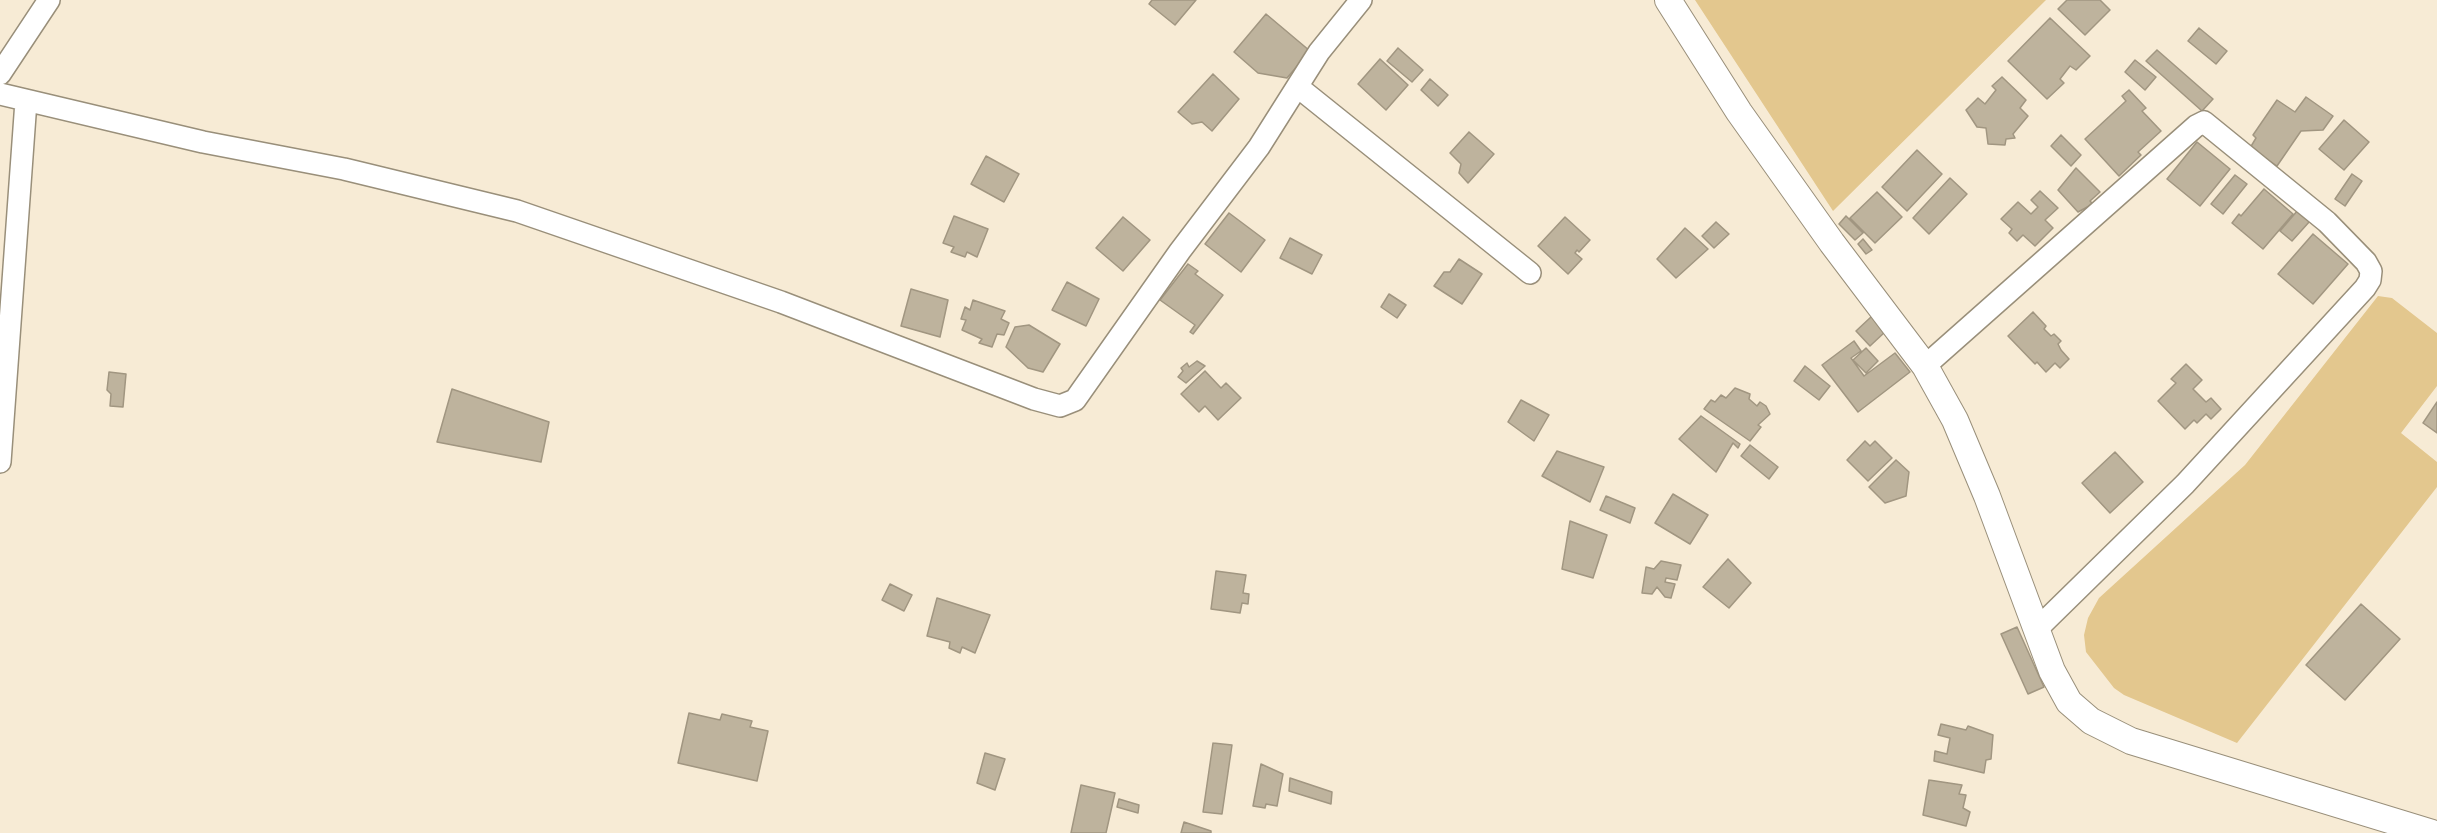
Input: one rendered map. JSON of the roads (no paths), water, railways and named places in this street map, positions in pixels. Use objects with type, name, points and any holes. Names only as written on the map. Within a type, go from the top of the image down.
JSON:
[{"type":"main road","points":[[1668,0],[1740,111],[1819,225],[1925,366],[1959,430],[2060,689],[2080,712],[2111,733],[2406,829],[2432,833]]},
{"type":"street","points":[[0,74],[49,0]]},
{"type":"street","points":[[0,94],[192,139],[344,169],[518,211],[781,302],[1034,399],[1060,406],[1075,399],[1180,251],[1259,147],[1319,52],[1361,0]]},
{"type":"street","points":[[1298,87],[1530,273]]},
{"type":"street","points":[[0,462],[26,101]]},
{"type":"street","points":[[1925,366],[2196,126],[2204,122],[2327,222],[2366,262],[2371,271],[2366,288],[2185,484],[2036,630]]}]
